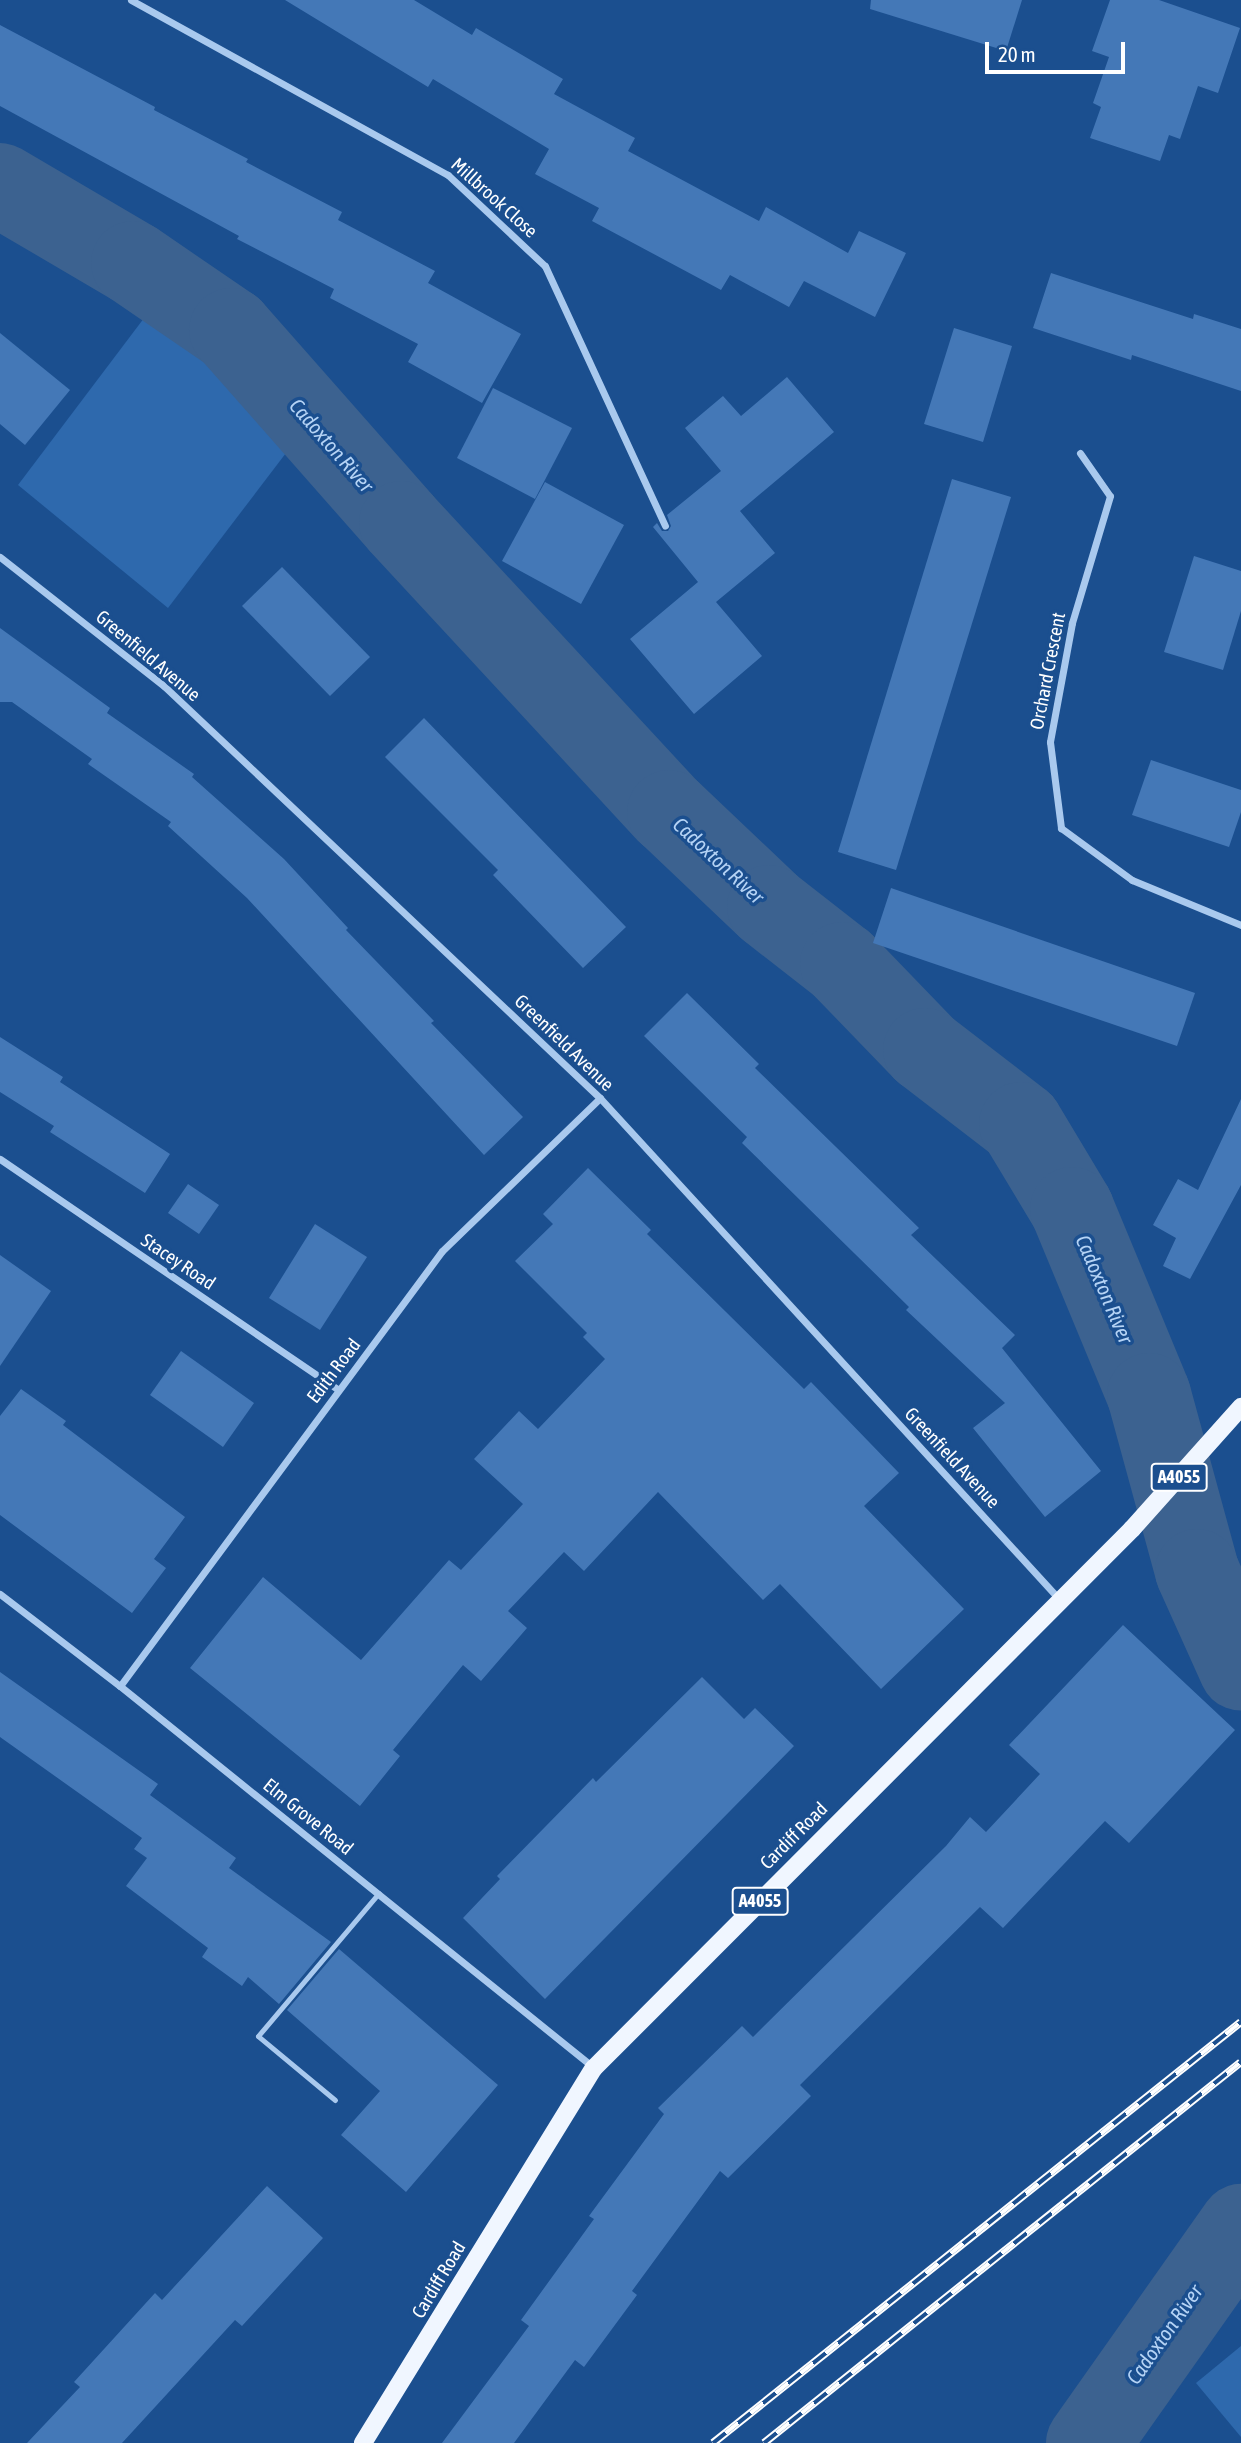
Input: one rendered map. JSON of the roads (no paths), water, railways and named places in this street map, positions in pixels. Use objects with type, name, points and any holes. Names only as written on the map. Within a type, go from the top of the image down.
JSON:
[{"type":"main road","name":"Cardiff Road","points":[[363,2443],[594,2067],[1132,1529],[1227,1425],[1241,1406]]},
{"type":"street","name":"Millbrook Close","points":[[131,0],[448,174],[545,266],[665,526]]},
{"type":"street","name":"Orchard Crescent","points":[[1080,453],[1110,496],[1072,623],[1051,742],[1061,828],[1132,880],[1241,925]]},
{"type":"street","name":"Greenfield Avenue","points":[[0,557],[164,686],[600,1098],[1060,1600]]},
{"type":"street","name":"Edith Road","points":[[120,1686],[442,1251],[600,1098]]},
{"type":"street","name":"Stacey Road","points":[[0,1159],[338,1390]]},
{"type":"street","name":"Elm Grove Road","points":[[0,1594],[120,1686],[594,2067]]},
{"type":"lane","points":[[335,2100],[258,2036],[379,1893]]},
{"type":"waterway","name":"Cadoxton River","points":[[0,185],[133,263],[231,330],[401,523],[669,812],[769,907],[842,964],[925,1050],[1021,1124],[1072,1209],[1149,1395],[1197,1571],[1241,1669]]},
{"type":"waterway","name":"Cadoxton River","points":[[1088,2443],[1241,2226]]},
{"type":"railway","points":[[713,2443],[1241,2022]]},
{"type":"railway","points":[[764,2443],[1241,2062]]}]
